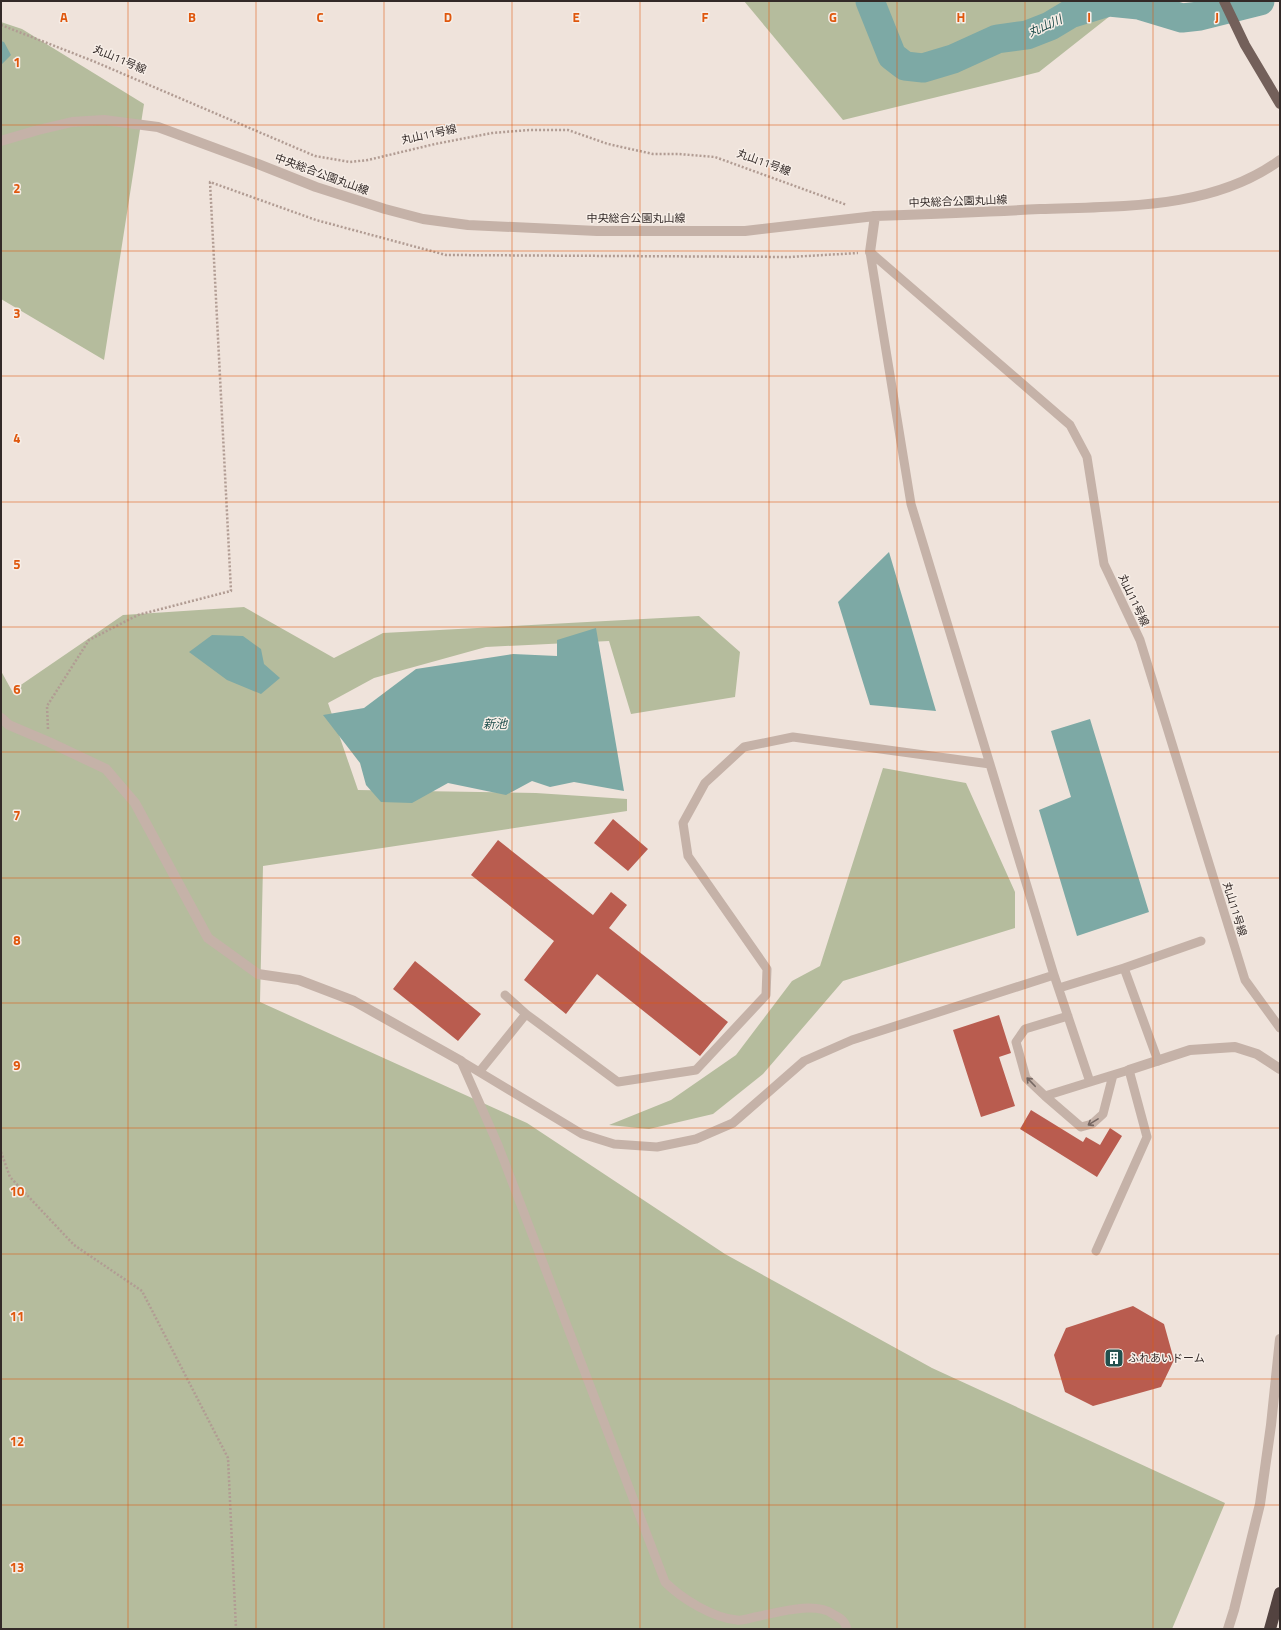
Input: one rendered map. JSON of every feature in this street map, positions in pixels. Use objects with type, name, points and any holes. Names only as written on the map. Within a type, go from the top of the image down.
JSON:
[{"type":"highway","points":[[1270,1629],[1280,1593]]},
{"type":"main road","points":[[1224,1],[1245,45],[1280,104]]},
{"type":"street","name":"中央総合公園丸山線","points":[[1,141],[72,122],[104,120],[158,127],[258,164],[316,188],[423,219],[468,226],[597,231],[745,231],[875,216],[1110,206],[1175,201],[1222,189],[1267,169],[1280,160]]},
{"type":"street","points":[[870,252],[875,216]]},
{"type":"street","points":[[1,718],[9,725],[106,768],[135,803],[208,938],[258,974],[299,980],[354,1001],[461,1061]]},
{"type":"street","points":[[1129,1070],[1190,1050],[1235,1047],[1257,1054],[1280,1068]]},
{"type":"street","points":[[1228,1629],[1260,1504],[1271,1425],[1280,1339]]},
{"type":"lane","points":[[870,252],[911,504],[1058,988],[1090,1082]]},
{"type":"lane","name":"丸山11号線","points":[[870,252],[1070,425],[1087,457],[1104,564],[1140,640],[1245,980],[1280,1028]]},
{"type":"lane","points":[[505,995],[526,1014],[618,1082],[696,1070],[766,995],[767,969],[688,856],[683,823],[705,783],[744,747],[793,737],[990,764]]},
{"type":"lane","points":[[1058,988],[1124,968],[1201,941]]},
{"type":"lane","points":[[1124,968],[1158,1061]]},
{"type":"lane","points":[[461,1061],[480,1071],[582,1134],[614,1144],[657,1147],[696,1139],[733,1123],[804,1061],[852,1040],[1054,975]]},
{"type":"lane","points":[[480,1071],[526,1014]]},
{"type":"lane","points":[[1068,1016],[1025,1029],[1016,1042],[1026,1078],[1081,1127],[1092,1124],[1103,1114],[1113,1075]]},
{"type":"lane","points":[[461,1061],[498,1146],[665,1582],[684,1598],[714,1615],[738,1620],[797,1609],[812,1608],[829,1611],[842,1618],[847,1629]]},
{"type":"lane","points":[[1045,1096],[1129,1070],[1147,1137],[1096,1250]]},
{"type":"path","name":"丸山11号線","points":[[1,25],[93,60],[315,156],[350,162],[368,160],[435,144],[492,133],[529,130],[568,130],[608,144],[653,154],[679,154],[715,157],[853,208]]},
{"type":"path","points":[[49,742],[47,706],[89,640],[138,615],[231,591],[210,182],[316,220],[446,255],[790,257],[870,252]]},
{"type":"path","points":[[1,1152],[10,1177],[74,1245],[142,1291],[228,1458],[236,1629]]},
{"type":"green space","points":[[744,1],[1129,1],[1039,72],[843,120]]},
{"type":"green space","points":[[1,22],[22,29],[144,104],[104,360],[1,299]]},
{"type":"green space","points":[[244,607],[334,658],[383,633],[699,616],[740,652],[735,697],[631,714],[609,641],[486,647],[374,678],[328,703],[358,790],[536,793],[627,799],[627,811],[263,866],[260,1002],[527,1123],[725,1254],[932,1368],[1225,1503],[1172,1629],[1,1629],[1,671],[12,691],[123,615]]},
{"type":"green space","points":[[883,768],[966,783],[1015,892],[1015,928],[843,981],[763,1074],[713,1114],[649,1129],[609,1125],[671,1100],[736,1055],[792,981],[820,966]]},
{"type":"water","points":[[1,41],[4,42],[11,55],[1,65]]},
{"type":"water","points":[[889,552],[936,711],[870,705],[838,602]]},
{"type":"water","name":"新池","points":[[596,628],[624,791],[574,782],[550,787],[532,781],[506,795],[448,783],[412,803],[381,802],[366,785],[360,763],[323,715],[364,708],[416,669],[513,654],[557,656],[557,640]]},
{"type":"water","points":[[212,635],[243,636],[261,649],[264,664],[280,678],[261,694],[227,680],[189,652]]},
{"type":"water","points":[[1090,719],[1149,912],[1077,936],[1039,810],[1071,797],[1051,731]]},
{"type":"building","points":[[613,819],[648,849],[628,871],[594,843]]},
{"type":"building","points":[[498,840],[593,915],[611,892],[627,905],[609,928],[728,1022],[700,1056],[597,974],[566,1014],[524,980],[554,941],[471,875]]},
{"type":"building","points":[[415,961],[481,1014],[458,1041],[393,989]]},
{"type":"building","points":[[999,1015],[1011,1053],[999,1057],[1015,1106],[981,1117],[953,1030]]},
{"type":"building","points":[[1031,1110],[1083,1142],[1086,1137],[1100,1145],[1110,1128],[1122,1136],[1097,1177],[1020,1129]]},
{"type":"building","name":"ふれあいドーム","points":[[1133,1306],[1164,1324],[1174,1360],[1161,1387],[1093,1406],[1065,1392],[1054,1355],[1066,1328]]},
{"type":"waterway","name":"丸山川","points":[[870,1],[892,56],[905,66],[923,68],[953,59],[997,39],[1027,35],[1050,26],[1070,14],[1109,2],[1139,5],[1182,18],[1200,16],[1260,1]]},
{"type":"place","name":"ふれあいドーム","points":[[1114,1358]]}]
